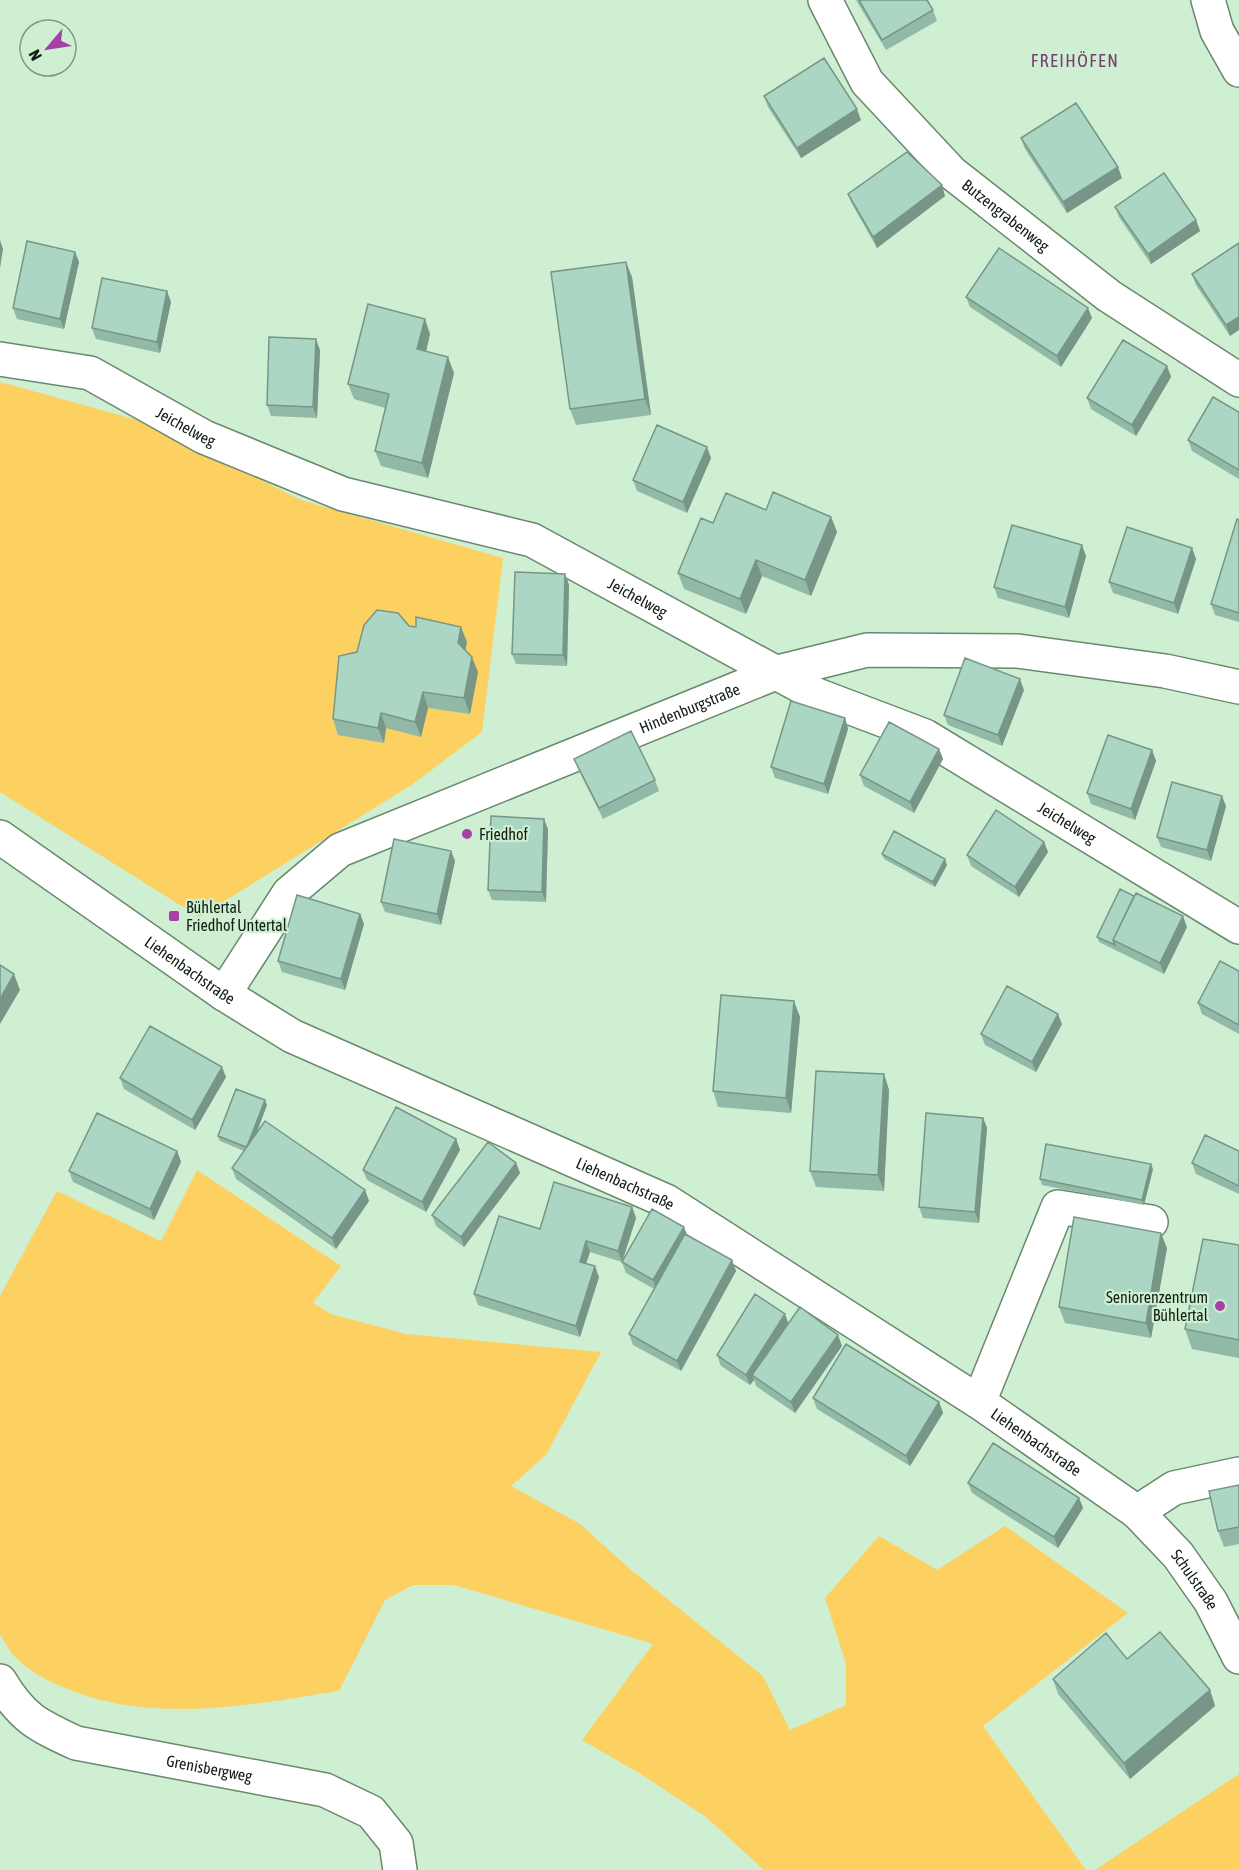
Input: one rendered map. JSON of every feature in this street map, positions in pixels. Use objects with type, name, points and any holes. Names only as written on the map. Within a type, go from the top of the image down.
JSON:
[{"type":"street","name":"Butzengrabenweg","points":[[825,0],[867,82],[951,173],[1109,296],[1239,380]]},
{"type":"street","points":[[1208,0],[1217,31],[1239,70]]},
{"type":"street","name":"Jeichelweg","points":[[0,359],[90,373],[204,437],[343,494],[532,540],[817,695],[925,736],[1239,927]]},
{"type":"street","name":"Hindenburgstraße","points":[[224,994],[289,893],[340,850],[777,672],[867,650],[1018,651],[1165,671],[1239,687]]},
{"type":"street","name":"Liehenbachstraße","points":[[0,837],[224,994],[292,1036],[666,1201],[979,1402],[1137,1512]]},
{"type":"street","points":[[979,1402],[1058,1207],[1151,1222]]},
{"type":"street","points":[[1137,1512],[1174,1488],[1239,1474]]},
{"type":"street","name":"Schulstraße","points":[[1137,1512],[1178,1555],[1211,1602],[1239,1657]]},
{"type":"street","name":"Grenisbergweg","points":[[0,1681],[16,1708],[47,1730],[76,1743],[325,1790],[371,1812],[396,1843],[400,1870]]},
{"type":"shaded area","points":[[0,382],[145,422],[301,500],[503,558],[482,732],[413,784],[199,917],[0,792]]},
{"type":"shaded area","points":[[197,1170],[341,1266],[313,1303],[331,1314],[406,1334],[601,1352],[546,1455],[511,1486],[580,1524],[630,1569],[763,1676],[790,1730],[846,1705],[846,1664],[825,1598],[879,1536],[937,1570],[1005,1526],[1128,1613],[983,1726],[1086,1870],[764,1870],[706,1817],[639,1773],[582,1740],[653,1644],[454,1585],[413,1585],[385,1600],[339,1691],[236,1706],[166,1709],[132,1706],[98,1699],[59,1685],[26,1667],[13,1655],[0,1634],[0,1296],[57,1191],[161,1241]]},
{"type":"shaded area","points":[[1239,1774],[1239,1870],[1095,1870]]},
{"type":"building","points":[[859,0],[927,0],[933,10],[882,40]]},
{"type":"building","points":[[824,58],[857,109],[797,148],[764,96]]},
{"type":"building","points":[[1076,103],[1118,167],[1063,202],[1021,138]]},
{"type":"building","points":[[907,152],[942,185],[873,237],[848,194]]},
{"type":"building","points":[[1164,173],[1196,220],[1148,254],[1115,207]]},
{"type":"building","points":[[27,241],[75,252],[60,319],[13,308]]},
{"type":"building","points":[[1239,243],[1239,317],[1226,325],[1192,274]]},
{"type":"building","points":[[999,248],[1088,308],[1057,356],[966,297]]},
{"type":"building","points":[[626,262],[645,399],[570,409],[551,272]]},
{"type":"building","points":[[102,278],[167,291],[157,342],[92,328]]},
{"type":"building","points":[[368,304],[425,319],[417,349],[448,357],[422,463],[375,451],[389,394],[348,384]]},
{"type":"building","points":[[269,337],[316,339],[313,407],[267,405]]},
{"type":"building","points":[[1123,340],[1167,366],[1132,425],[1087,398]]},
{"type":"building","points":[[1213,397],[1239,412],[1239,470],[1188,440]]},
{"type":"building","points":[[657,425],[707,447],[683,502],[633,480]]},
{"type":"building","points":[[773,492],[831,517],[805,580],[756,560],[740,599],[678,573],[701,518],[713,523],[726,493],[766,510]]},
{"type":"building","points":[[1237,519],[1239,520],[1239,613],[1211,604]]},
{"type":"building","points":[[1012,525],[1082,545],[1065,607],[994,587]]},
{"type":"building","points":[[1127,527],[1192,548],[1174,603],[1109,582]]},
{"type":"building","points":[[515,572],[565,574],[563,655],[512,654]]},
{"type":"building","points":[[377,610],[398,613],[409,626],[416,627],[416,617],[461,627],[458,643],[472,657],[464,698],[423,692],[415,722],[381,713],[378,728],[333,719],[339,656],[357,652],[364,625]]},
{"type":"building","points":[[965,658],[1020,679],[998,735],[944,715]]},
{"type":"building","points":[[791,701],[845,718],[824,784],[771,767]]},
{"type":"building","points":[[889,722],[939,749],[910,802],[860,775]]},
{"type":"building","points":[[631,731],[655,780],[599,808],[574,759]]},
{"type":"building","points":[[1108,735],[1152,750],[1131,809],[1087,793]]},
{"type":"building","points":[[1172,782],[1222,796],[1207,850],[1157,837]]},
{"type":"building","points":[[996,810],[1044,842],[1015,887],[967,855]]},
{"type":"building","points":[[491,816],[544,819],[542,892],[488,890]]},
{"type":"building","points":[[894,831],[945,859],[933,882],[882,854]]},
{"type":"building","points":[[394,839],[451,851],[437,914],[381,902]]},
{"type":"building","points":[[1120,889],[1134,896],[1113,940],[1115,945],[1097,937]]},
{"type":"building","points":[[1136,893],[1183,916],[1160,963],[1113,940]]},
{"type":"building","points":[[297,895],[360,914],[341,979],[278,961]]},
{"type":"building","points":[[1220,961],[1239,971],[1239,1025],[1198,1003]]},
{"type":"building","points":[[0,965],[14,974],[0,999]]},
{"type":"building","points":[[1007,986],[1058,1014],[1032,1062],[981,1034]]},
{"type":"building","points":[[721,995],[794,1001],[786,1098],[713,1091]]},
{"type":"building","points":[[150,1026],[222,1067],[192,1120],[120,1078]]},
{"type":"building","points":[[816,1071],[884,1074],[878,1175],[810,1171]]},
{"type":"building","points":[[236,1089],[265,1100],[246,1147],[218,1136]]},
{"type":"building","points":[[396,1107],[456,1139],[422,1202],[363,1170]]},
{"type":"building","points":[[97,1113],[177,1151],[150,1209],[69,1171]]},
{"type":"building","points":[[926,1113],[983,1118],[975,1212],[919,1207]]},
{"type":"building","points":[[265,1121],[365,1190],[332,1238],[232,1168]]},
{"type":"building","points":[[1205,1135],[1239,1151],[1239,1186],[1192,1163]]},
{"type":"building","points":[[488,1142],[516,1163],[461,1237],[432,1215]]},
{"type":"building","points":[[1046,1144],[1151,1164],[1142,1200],[1040,1179]]},
{"type":"building","points":[[554,1182],[632,1207],[618,1251],[586,1241],[580,1262],[595,1266],[576,1326],[474,1294],[499,1216],[540,1229]]},
{"type":"building","points":[[652,1209],[684,1227],[653,1280],[622,1262]]},
{"type":"building","points":[[1074,1217],[1161,1233],[1146,1323],[1059,1307]]},
{"type":"building","points":[[685,1234],[732,1260],[677,1361],[629,1334]]},
{"type":"building","name":"Seniorenzentrum Bühlertal","points":[[1203,1239],[1239,1245],[1239,1340],[1185,1329]]},
{"type":"building","points":[[755,1294],[785,1314],[746,1375],[717,1355]]},
{"type":"building","points":[[800,1307],[838,1335],[791,1402],[752,1375]]},
{"type":"building","points":[[846,1344],[939,1402],[906,1456],[813,1398]]},
{"type":"building","points":[[993,1443],[1079,1498],[1054,1537],[968,1483]]},
{"type":"building","points":[[1239,1485],[1239,1527],[1218,1531],[1209,1491]]},
{"type":"building","points":[[1160,1632],[1210,1690],[1124,1763],[1053,1679],[1106,1633],[1127,1659]]},
{"type":"place","name":"Friedhof","points":[[467,834]]},
{"type":"place","name":"Bühlertal Friedhof Untertal","points":[[174,916]]},
{"type":"place","name":"Seniorenzentrum Bühlertal","points":[[1220,1306]]},
{"type":"district","name":"FREIHÖFEN","points":[[1075,60]]}]
